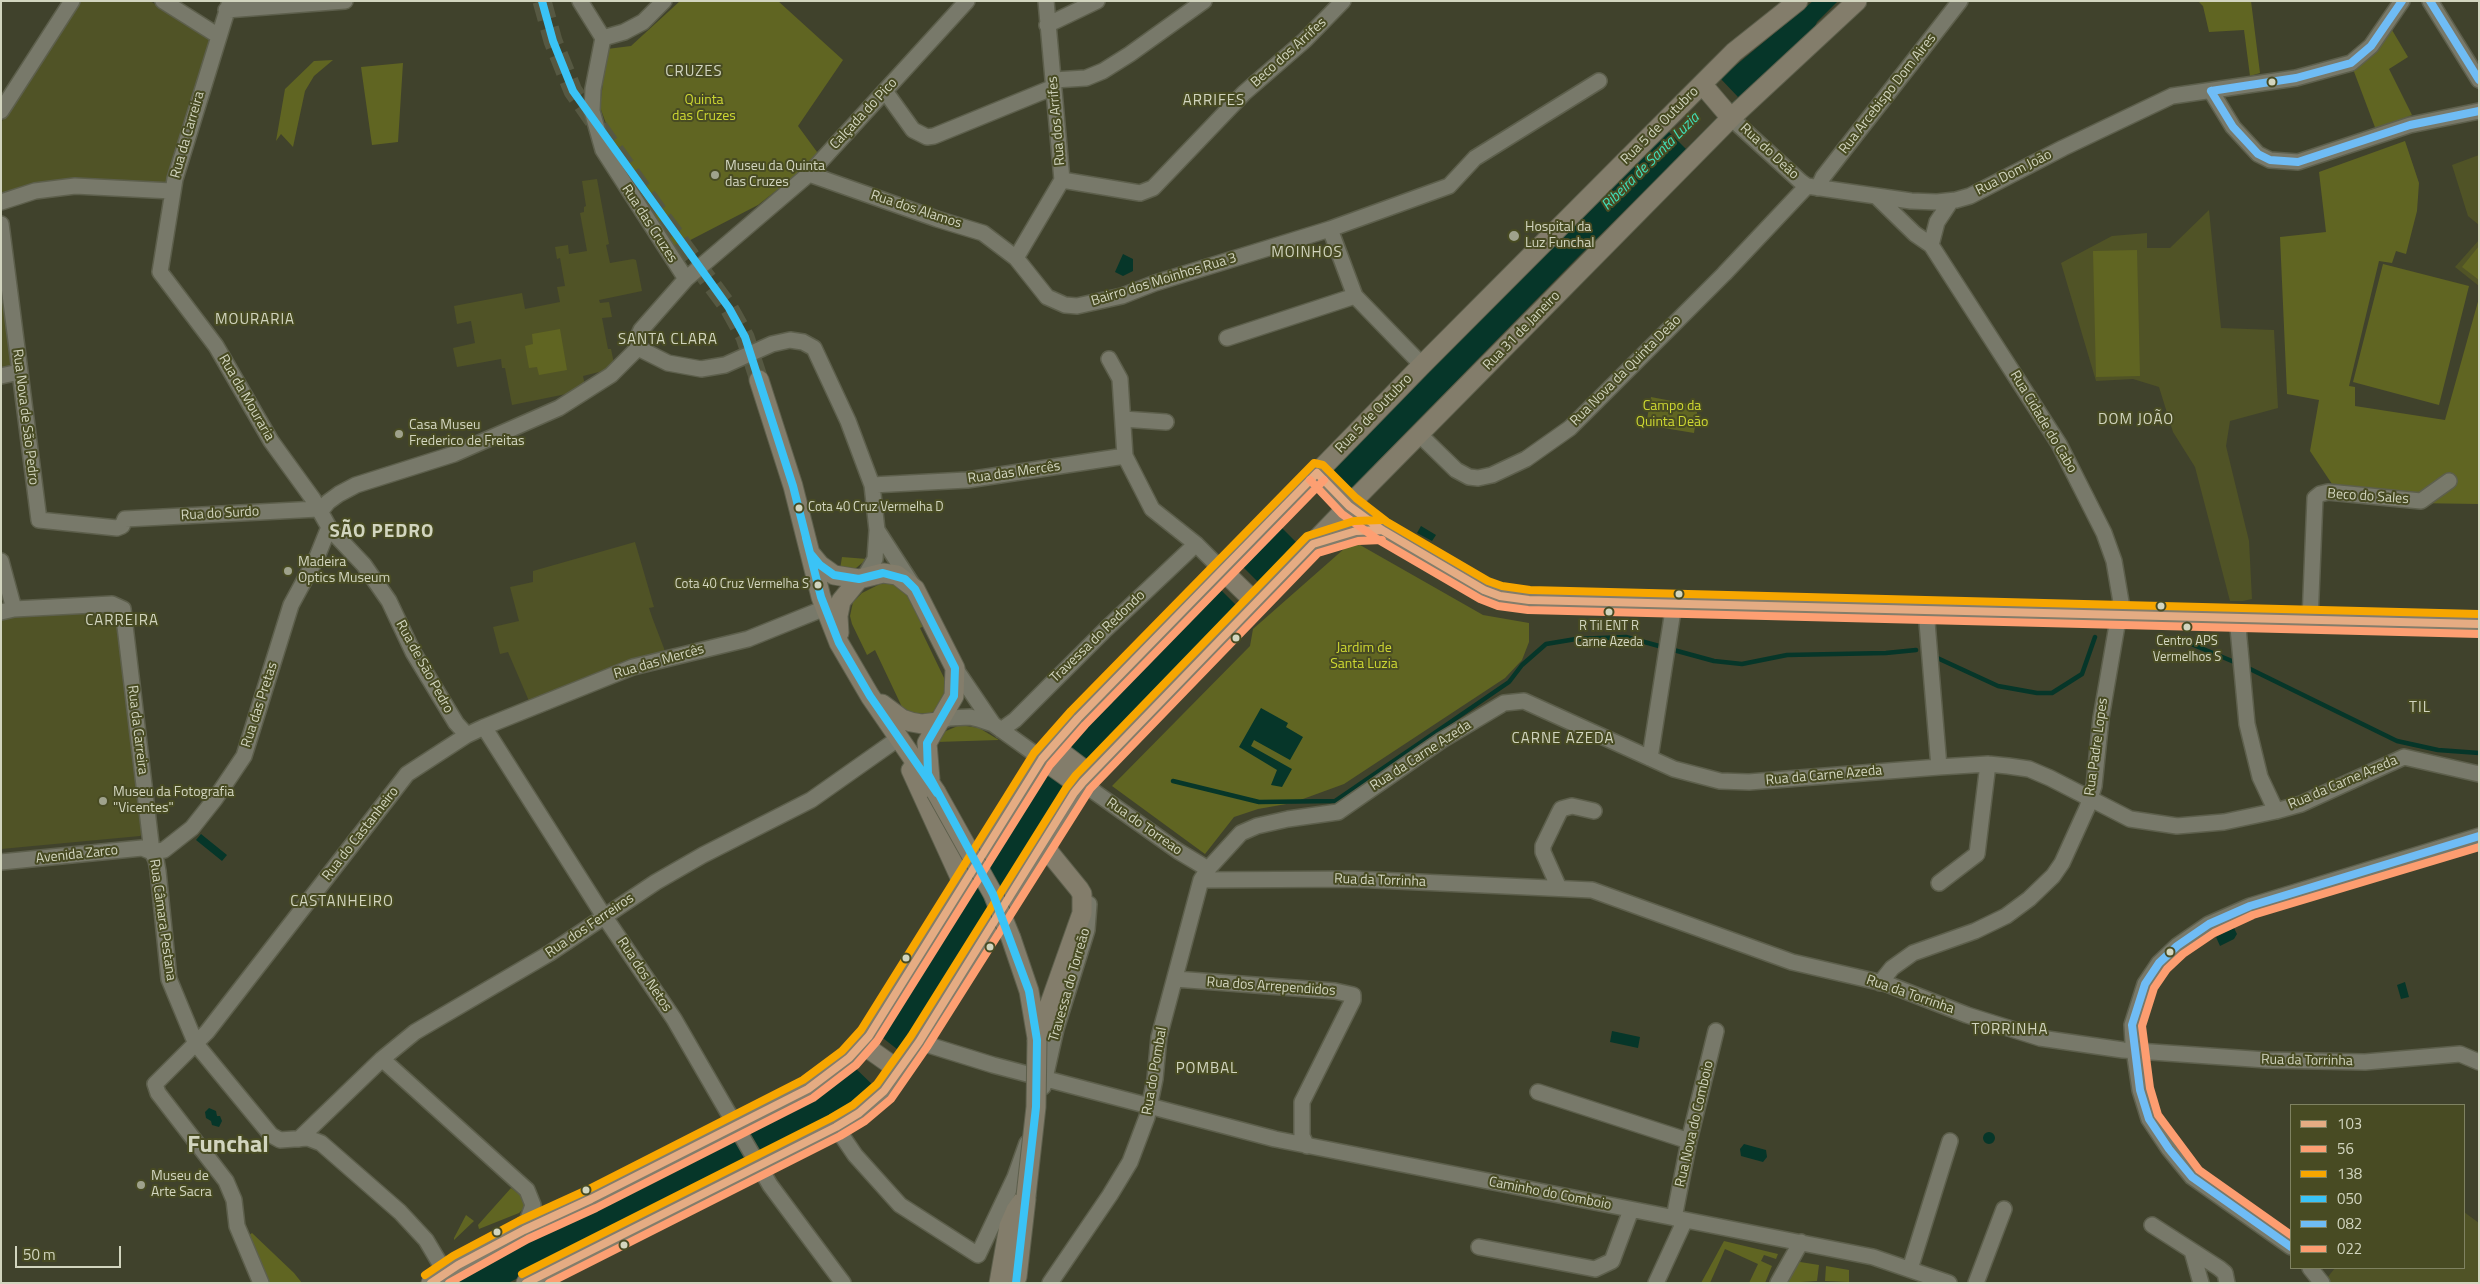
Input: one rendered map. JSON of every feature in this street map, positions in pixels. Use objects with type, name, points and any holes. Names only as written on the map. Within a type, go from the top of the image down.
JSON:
[{"type":"main road","name":"Rua 5 de Outubro","points":[[444,1280],[524,1230],[591,1199],[808,1089],[833,1072],[862,1044],[963,884],[1052,756],[1317,473],[1422,365],[1734,52],[1798,1]]},
{"type":"main road","name":"Rua 31 de Janeiro","points":[[526,1283],[836,1127],[858,1113],[884,1091],[919,1042],[1082,778],[1252,599],[1313,544],[1731,118],[1857,1]]},
{"type":"main road","points":[[1702,84],[1731,118]]},
{"type":"main road","points":[[759,380],[793,486],[825,608],[839,644],[870,696],[934,788],[993,894],[1011,938],[1029,991],[1037,1040],[1036,1108],[1018,1277]]},
{"type":"main road","points":[[1317,473],[1349,506],[1382,530],[1484,590],[1500,596],[1529,600],[2479,624]]},
{"type":"main road","name":"Rua 31 de Janeiro","points":[[1313,544],[1356,531],[1382,530]]},
{"type":"main road","points":[[810,553],[820,565],[834,575],[862,578],[883,573],[897,575],[916,589],[955,668],[954,696],[949,708],[938,722],[927,743],[928,774],[934,788]]},
{"type":"main road","points":[[1225,573],[1252,599]]},
{"type":"main road","points":[[839,644],[838,616],[841,601],[862,578]]},
{"type":"main road","points":[[870,696],[902,719],[922,724],[938,722]]},
{"type":"main road","points":[[899,738],[901,749],[963,884]]},
{"type":"main road","points":[[1052,756],[1082,778]]},
{"type":"main road","points":[[1037,1040],[1082,913],[1082,894],[1067,871],[1048,851],[1045,839]]},
{"type":"main road","points":[[862,1044],[900,1071]]},
{"type":"main road","points":[[999,1283],[1009,1226],[1016,1210],[1026,1196]]},
{"type":"street","points":[[1,111],[72,1]]},
{"type":"street","points":[[163,1],[218,35]]},
{"type":"street","points":[[228,6],[345,1]]},
{"type":"street","points":[[580,1],[603,38],[624,32],[643,22],[664,1]]},
{"type":"street","name":"Calçada do Pico","points":[[638,348],[637,339],[641,330],[686,279],[809,174],[968,1]]},
{"type":"street","name":"Rua dos Arrifes","points":[[1016,258],[1062,180],[1046,1]]},
{"type":"street","points":[[1047,25],[1097,1]]},
{"type":"street","points":[[885,91],[913,130],[927,137],[934,136],[1054,84],[1086,78],[1103,71],[1204,1]]},
{"type":"street","name":"Beco dos Arrifes","points":[[1062,180],[1084,185],[1147,192],[1169,173],[1199,138],[1244,94],[1305,40],[1344,1]]},
{"type":"street","name":"Rua Arcebispo Dom Aires","points":[[1813,187],[1823,177],[1960,1]]},
{"type":"street","name":"Rua Dom João","points":[[1813,187],[1917,202],[1951,201],[1970,196],[2143,108],[2172,96],[2296,78],[2351,63],[2371,46],[2402,1]]},
{"type":"street","points":[[2430,1],[2479,80]]},
{"type":"street","name":"Rua da Carreira","points":[[160,272],[172,191],[228,6]]},
{"type":"street","name":"Rua das Cruzes","points":[[603,38],[593,89],[592,111],[603,150],[686,279]]},
{"type":"street","name":"Bairro dos Moinhos Rua 3","points":[[1016,258],[1047,297],[1065,305],[1076,306],[1122,296],[1155,282],[1330,229],[1449,186],[1475,158],[1599,81]]},
{"type":"street","points":[[2211,91],[2233,127],[2255,150],[2270,160],[2298,162],[2410,125],[2475,112]]},
{"type":"street","name":"Rua do Deão","points":[[1731,118],[1813,187]]},
{"type":"street","name":"Rua dos Alamos","points":[[809,174],[937,219],[983,233],[1016,258]]},
{"type":"street","points":[[1,202],[35,191],[75,186],[172,191]]},
{"type":"street","name":"Rua Nova da Quinta Deão","points":[[1420,435],[1456,470],[1469,477],[1478,478],[1492,475],[1526,459],[1570,428],[1813,187]]},
{"type":"street","name":"Rua Cidade do Cabo","points":[[1876,196],[1915,234],[1932,238]]},
{"type":"street","points":[[1932,238],[1937,222],[1951,201]]},
{"type":"street","points":[[1903,223],[1904,214],[1917,202]]},
{"type":"street","name":"Rua Cidade do Cabo","points":[[1917,202],[1932,238],[2059,444],[2092,508],[2114,561],[2121,602],[2119,614]]},
{"type":"street","name":"Rua Nova de São Pedro","points":[[1,224],[39,520]]},
{"type":"street","points":[[1330,229],[1355,296],[1422,365]]},
{"type":"street","name":"Rua da Mouraria","points":[[160,272],[216,346],[271,441],[329,527]]},
{"type":"street","points":[[1227,338],[1355,296]]},
{"type":"street","points":[[319,510],[339,494],[356,485],[454,454],[559,408],[611,376],[638,348],[668,363],[701,369],[725,365],[772,344],[790,340],[808,344],[814,348],[822,362],[872,485],[877,530],[875,559],[862,578]]},
{"type":"street","points":[[1109,359],[1120,380],[1125,456],[1152,508],[1196,544],[1225,573]]},
{"type":"street","points":[[1,376],[19,372]]},
{"type":"street","points":[[1123,419],[1166,422]]},
{"type":"street","name":"Rua das Mercês","points":[[872,485],[967,480],[1125,456]]},
{"type":"street","name":"Beco do Sales","points":[[2310,620],[2315,498],[2320,494],[2328,492],[2421,501],[2449,481]]},
{"type":"street","name":"Rua do Surdo","points":[[39,520],[118,528],[125,519],[319,510]]},
{"type":"street","name":"Rua de São Pedro","points":[[329,527],[364,566],[389,602],[413,652],[456,723],[467,735]]},
{"type":"street","name":"Rua das Pretas","points":[[152,852],[164,850],[192,828],[215,799],[244,756],[291,605],[317,556],[329,527]]},
{"type":"street","points":[[877,530],[916,589]]},
{"type":"street","name":"Travessa do Redondo","points":[[997,727],[1015,720],[1086,648],[1196,544]]},
{"type":"street","points":[[1,561],[8,611]]},
{"type":"street","name":"Rua da Carreira","points":[[8,611],[112,604],[122,609],[152,852]]},
{"type":"street","points":[[1650,758],[1674,604]]},
{"type":"street","name":"Rua das Mercês","points":[[467,735],[484,726],[633,667],[748,638],[825,608]]},
{"type":"street","points":[[1926,610],[1939,767]]},
{"type":"street","name":"Rua Padre Lopes","points":[[1880,983],[1892,968],[1914,953],[1975,931],[2006,916],[2029,899],[2053,876],[2062,863],[2091,798],[2101,718],[2119,614]]},
{"type":"street","points":[[2237,617],[2247,724],[2260,776],[2276,811]]},
{"type":"street","points":[[955,668],[997,727]]},
{"type":"street","name":"Rua da Carne Azeda","points":[[1205,875],[1241,833],[1257,826],[1288,819],[1338,812],[1442,740],[1504,703],[1524,701],[1674,769],[1711,778],[1749,782],[1988,764],[2028,769],[2091,798],[2130,819],[2177,826],[2224,822],[2301,804],[2404,757],[2479,774]]},
{"type":"street","points":[[938,722],[949,718],[970,717],[997,727],[1052,756]]},
{"type":"street","name":"Rua dos Netos","points":[[484,726],[604,916],[674,1020],[770,1185],[843,1283]]},
{"type":"street","name":"Rua do Castanheiro","points":[[260,1283],[237,1226],[234,1200],[226,1181],[155,1088],[157,1081],[196,1044],[407,774],[467,735]]},
{"type":"street","name":"Rua dos Ferreiros","points":[[299,1139],[382,1059],[415,1032],[550,953],[604,916],[702,855],[811,800],[899,738]]},
{"type":"street","points":[[1939,883],[1977,854],[1988,764]]},
{"type":"street","name":"Rua do Torreao","points":[[1082,778],[1096,793],[1178,851],[1205,875]]},
{"type":"street","points":[[1562,888],[1543,852],[1543,846],[1561,809],[1572,806],[1594,811]]},
{"type":"street","points":[[2290,1246],[2192,1177],[2168,1149],[2149,1119],[2140,1090],[2133,1051],[2132,1025],[2145,984],[2159,963],[2177,946],[2210,924],[2250,906],[2479,836]]},
{"type":"street","name":"Avenida Zarco","points":[[1,862],[142,848],[152,852]]},
{"type":"street","name":"Rua Câmara Pestana","points":[[152,852],[156,860],[168,979],[196,1044],[271,1135],[280,1140],[308,1138],[320,1143],[400,1212],[426,1240],[444,1280]]},
{"type":"street","name":"Rua da Torrinha","points":[[1205,875],[1354,879],[1592,890],[1792,962],[1880,983],[1967,1015],[2040,1038],[2133,1051],[2267,1060],[2365,1062],[2460,1054],[2479,1062]]},
{"type":"street","name":"Rua do Pombal","points":[[1050,1283],[1110,1195],[1130,1162],[1150,1107],[1156,1079],[1159,1038],[1205,875]]},
{"type":"street","name":"Travessa do Torreão","points":[[836,1127],[855,1155],[900,1205],[978,1255],[1015,1177],[1032,1131],[1056,1029],[1090,916],[1090,905],[1082,894]]},
{"type":"street","name":"Rua dos Arrependidos","points":[[1175,979],[1335,991],[1353,995],[1354,1000],[1302,1102],[1302,1136],[1307,1146]]},
{"type":"street","name":"Rua Nova do Comboio","points":[[1656,1283],[1680,1219],[1689,1140],[1716,1031]]},
{"type":"street","name":"Caminho do Comboio","points":[[919,1042],[934,1048],[1045,1079],[1307,1146],[1873,1257],[1949,1283]]},
{"type":"street","points":[[382,1059],[527,1190],[533,1205],[524,1230]]},
{"type":"street","points":[[1538,1092],[1689,1140]]},
{"type":"street","points":[[1910,1269],[1950,1141]]},
{"type":"street","points":[[1479,1246],[1595,1269],[1612,1261],[1631,1210]]},
{"type":"street","points":[[1976,1283],[2004,1210]]},
{"type":"street","points":[[2152,1225],[2219,1268],[2225,1273],[2227,1283]]},
{"type":"street","points":[[1778,1283],[1801,1242]]},
{"type":"street","points":[[2192,1251],[2201,1283]]},
{"type":"street","points":[[2311,1269],[2322,1283]]},
{"type":"shaded area","points":[[77,1],[150,1],[207,38],[212,44],[170,187],[88,181],[1,200],[1,123]]},
{"type":"shaded area","points":[[2479,155],[2479,225],[2468,216],[2452,165]]},
{"type":"shaded area","points":[[597,179],[609,244],[606,245],[610,263],[636,260],[642,291],[599,300],[600,303],[609,302],[612,317],[602,318],[608,349],[611,349],[615,368],[583,376],[586,390],[512,405],[505,368],[502,368],[501,359],[457,367],[453,348],[475,343],[471,321],[457,324],[454,306],[522,293],[525,309],[560,302],[557,287],[565,286],[560,258],[557,259],[555,247],[568,245],[569,254],[587,251],[580,213],[584,212],[584,207],[586,206],[582,181]]},
{"type":"shaded area","points":[[2209,210],[2221,328],[2274,330],[2278,408],[2230,421],[2226,446],[2249,541],[2252,599],[2243,601],[2230,601],[2195,467],[2173,432],[2159,387],[2133,379],[2096,381],[2061,263],[2112,236],[2147,233],[2147,248],[2170,248]]},
{"type":"shaded area","points":[[1,239],[17,365],[1,369]]},
{"type":"shaded area","points":[[2479,240],[2479,286],[2455,267]]},
{"type":"shaded area","points":[[635,542],[654,607],[649,608],[665,651],[586,677],[529,701],[508,652],[500,654],[493,627],[519,621],[510,587],[533,582],[533,571]]},
{"type":"shaded area","points":[[105,609],[116,613],[143,834],[140,836],[1,849],[1,617]]},
{"type":"shaded area","points":[[2465,1213],[2479,1223],[2479,1283],[2330,1283],[2327,1278],[2334,1269],[2465,1269]]},
{"type":"green space","name":"Quinta das Cruzes","points":[[680,1],[778,1],[843,60],[798,126],[820,156],[758,205],[675,248],[616,151],[600,107],[607,49],[631,46]]},
{"type":"green space","points":[[2198,1],[2251,1],[2260,73],[2250,76],[2244,30],[2209,32],[2203,6]]},
{"type":"green space","points":[[2392,30],[2408,57],[2389,69],[2412,115],[2376,130],[2353,69],[2376,51]]},
{"type":"green space","points":[[333,60],[314,76],[305,91],[293,147],[281,134],[276,141],[285,89],[314,61]]},
{"type":"green space","points":[[403,63],[398,142],[372,145],[361,67]]},
{"type":"green space","points":[[2405,141],[2419,183],[2417,211],[2406,254],[2396,251],[2392,263],[2379,261],[2349,386],[2355,387],[2355,406],[2445,420],[2479,298],[2479,504],[2412,503],[2334,487],[2310,451],[2319,400],[2287,394],[2280,237],[2326,232],[2319,172]]},
{"type":"green space","points":[[2479,246],[2479,280],[2462,267]]},
{"type":"green space","points":[[2137,250],[2140,376],[2096,377],[2093,251]]},
{"type":"green space","points":[[2383,264],[2469,286],[2439,405],[2353,382]]},
{"type":"green space","points":[[560,329],[567,370],[539,375],[537,367],[529,368],[525,346],[533,344],[532,334]]},
{"type":"green space","name":"Campo da Quinta Deão","points":[[1651,397],[1698,406],[1694,433],[1646,425]]},
{"type":"green space","name":"Jardim de Santa Luzia","points":[[1353,541],[1483,615],[1529,623],[1529,642],[1522,660],[1505,678],[1344,784],[1292,803],[1258,809],[1234,817],[1205,854],[1112,786],[1250,646],[1253,629]]},
{"type":"green space","points":[[842,557],[867,559],[856,568],[840,569]]},
{"type":"green space","points":[[882,583],[892,583],[909,593],[926,625],[920,628],[948,690],[936,711],[913,714],[902,707],[875,650],[867,655],[852,624],[850,616],[853,602],[862,593]]},
{"type":"green space","points":[[960,725],[979,728],[999,740],[936,742],[946,731]]},
{"type":"green space","points":[[511,1188],[523,1197],[524,1208],[519,1213],[479,1229],[478,1225]]},
{"type":"green space","points":[[466,1215],[474,1221],[454,1240],[454,1238]]},
{"type":"green space","points":[[252,1233],[302,1283],[266,1283],[246,1237]]},
{"type":"green space","points":[[1724,1241],[1778,1254],[1776,1259],[1764,1255],[1761,1261],[1772,1266],[1765,1283],[1749,1283],[1758,1264],[1725,1249],[1710,1283],[1701,1283]]},
{"type":"green space","points":[[1794,1261],[1819,1265],[1817,1281],[1785,1283]]},
{"type":"green space","points":[[1826,1266],[1849,1270],[1849,1282],[1825,1281]]},
{"type":"water","name":"Ribeira de Santa Luzia","points":[[1813,1],[1838,1],[1817,22],[1812,32],[1736,100],[1578,257],[1375,464],[1354,491],[1167,678],[1087,762],[980,925],[902,1053],[877,1085],[856,1105],[829,1123],[508,1283],[449,1283],[655,1176],[818,1095],[852,1065],[879,1035],[1011,828],[1078,731],[1331,468],[1717,81]]},
{"type":"water","points":[[1123,254],[1133,259],[1133,271],[1123,276],[1115,272]]},
{"type":"water","points":[[1421,526],[1436,535],[1432,541],[1417,533]]},
{"type":"water","points":[[1261,708],[1288,723],[1286,727],[1303,737],[1290,760],[1254,740],[1251,746],[1292,769],[1282,787],[1271,785],[1277,770],[1239,747]]},
{"type":"water","points":[[201,834],[227,855],[222,861],[196,840]]},
{"type":"water","points":[[2234,928],[2237,934],[2234,939],[2220,946],[2216,937]]},
{"type":"water","points":[[2405,982],[2409,997],[2401,999],[2397,985]]},
{"type":"water","points":[[1612,1031],[1640,1037],[1638,1048],[1610,1042]]},
{"type":"water","points":[[209,1108],[216,1111],[217,1116],[220,1116],[222,1121],[219,1127],[212,1125],[211,1121],[206,1118],[205,1112]]},
{"type":"water","points":[[1987,1132],[1991,1132],[1995,1138],[1991,1144],[1987,1144],[1983,1140],[1983,1136]]},
{"type":"water","points":[[1744,1144],[1766,1150],[1767,1157],[1763,1162],[1741,1156],[1740,1149]]},
{"type":"pier","points":[[1720,78],[1738,97],[1686,149],[1667,130]]},
{"type":"pier","points":[[1331,468],[1354,491],[1299,545],[1278,524]]},
{"type":"pier","points":[[1239,563],[1260,584],[1238,607],[1217,586]]},
{"type":"pier","points":[[879,1035],[902,1053],[876,1088],[852,1065]]},
{"type":"waterway","points":[[1173,781],[1259,802],[1335,801],[1509,682],[1522,665],[1546,644],[1576,639],[1626,637],[1714,661],[1742,664],[1787,655],[1886,653],[1916,650]]},
{"type":"waterway","points":[[1933,656],[1998,686],[2037,693],[2052,693],[2082,674],[2095,637]]},
{"type":"waterway","points":[[2177,638],[2239,664]]},
{"type":"waterway","points":[[2246,667],[2397,741],[2438,750],[2479,753]]},
{"type":"tunnel","points":[[542,1],[553,41],[573,91],[658,212],[729,308],[745,337],[759,380]]},
{"type":"transit line","name":"050","points":[[542,1],[553,41],[573,91],[729,308],[745,337],[793,486],[810,553],[820,565],[834,575],[859,579],[883,573],[905,579],[915,589],[955,668],[954,696],[927,743],[928,774],[993,894],[1029,991],[1037,1040],[1036,1107],[1016,1283]]},
{"type":"transit line","name":"082","points":[[2211,91],[2296,78],[2351,63],[2371,46],[2402,1]]},
{"type":"transit line","name":"082","points":[[2430,1],[2479,80]]},
{"type":"transit line","name":"082","points":[[2211,91],[2233,127],[2258,154],[2270,160],[2298,162],[2410,125],[2479,111]]},
{"type":"transit line","name":"138","points":[[425,1275],[453,1256],[519,1221],[587,1190],[803,1080],[842,1051],[861,1030],[1034,753],[1071,711],[1314,463],[1323,465],[1356,498],[1387,522],[1488,581],[1502,586],[1530,590],[2479,614]]},
{"type":"transit line","name":"103","points":[[1317,473],[1349,506],[1382,530],[1484,590],[1500,596],[1529,600],[2479,624]]},
{"type":"transit line","name":"103","points":[[431,1283],[458,1265],[524,1230],[591,1199],[808,1089],[849,1058],[869,1036],[1042,759],[1078,718],[1317,473]]},
{"type":"transit line","name":"56","points":[[1310,480],[1342,514],[1377,539],[1480,599],[1498,606],[1528,610],[2479,634]]},
{"type":"transit line","name":"56","points":[[449,1283],[528,1239],[596,1208],[813,1098],[856,1065],[877,1041],[1050,765],[1085,725],[1324,480]]},
{"type":"transit line","name":"138","points":[[522,1274],[831,1118],[853,1105],[877,1084],[911,1036],[1066,788],[1076,775],[1307,536],[1354,521],[1382,520]]},
{"type":"transit line","name":"103","points":[[526,1283],[836,1127],[859,1113],[884,1091],[919,1042],[1074,793],[1083,782],[1313,544],[1356,531],[1382,530]]},
{"type":"transit line","name":"050","points":[[806,538],[821,597],[839,643],[870,696],[937,793]]},
{"type":"transit line","name":"56","points":[[549,1283],[840,1136],[865,1121],[891,1099],[927,1047],[1090,789],[1318,553],[1358,541],[1382,540]]},
{"type":"transit line","name":"082","points":[[2290,1246],[2192,1177],[2169,1149],[2149,1119],[2140,1090],[2132,1025],[2145,984],[2159,963],[2177,946],[2209,924],[2250,906],[2479,836]]},
{"type":"transit line","name":"022","points":[[2290,1234],[2199,1170],[2158,1115],[2150,1088],[2142,1026],[2154,988],[2167,969],[2183,954],[2214,933],[2253,915],[2479,847]]},
{"type":"place","name":"Museu da Quinta das Cruzes","points":[[715,175]]},
{"type":"place","name":"Hospital da Luz Funchal","points":[[1514,236]]},
{"type":"place","name":"Casa Museu Frederico de Freitas","points":[[399,434]]},
{"type":"place","name":"Cota 40 Cruz Vermelha D","points":[[799,508]]},
{"type":"place","name":"Madeira Optics Museum","points":[[288,571]]},
{"type":"place","name":"Cota 40 Cruz Vermelha S","points":[[818,585]]},
{"type":"place","name":"R Til ENT R Carne Azeda","points":[[1609,612]]},
{"type":"place","name":"Centro APS Vermelhos S","points":[[2187,627]]},
{"type":"place","name":"Museu da Fotografia \"Vicentes\"","points":[[103,801]]},
{"type":"place","name":"Museu de Arte Sacra","points":[[141,1185]]},
{"type":"district","name":"CRUZES","points":[[694,72]]},
{"type":"district","name":"ARRIFES","points":[[1214,101]]},
{"type":"district","name":"MOINHOS","points":[[1307,253]]},
{"type":"district","name":"MOURARIA","points":[[255,320]]},
{"type":"district","name":"SANTA CLARA","points":[[668,340]]},
{"type":"district","name":"DOM JOÃO","points":[[2136,420]]},
{"type":"district","name":"SÃO PEDRO","points":[[382,532]]},
{"type":"district","name":"CARREIRA","points":[[122,621]]},
{"type":"district","name":"TIL","points":[[2420,708]]},
{"type":"district","name":"CARNE AZEDA","points":[[1563,739]]},
{"type":"district","name":"CASTANHEIRO","points":[[342,902]]},
{"type":"district","name":"TORRINHA","points":[[2010,1030]]},
{"type":"district","name":"POMBAL","points":[[1207,1069]]},
{"type":"district","name":"Funchal","points":[[228,1146]]}]
